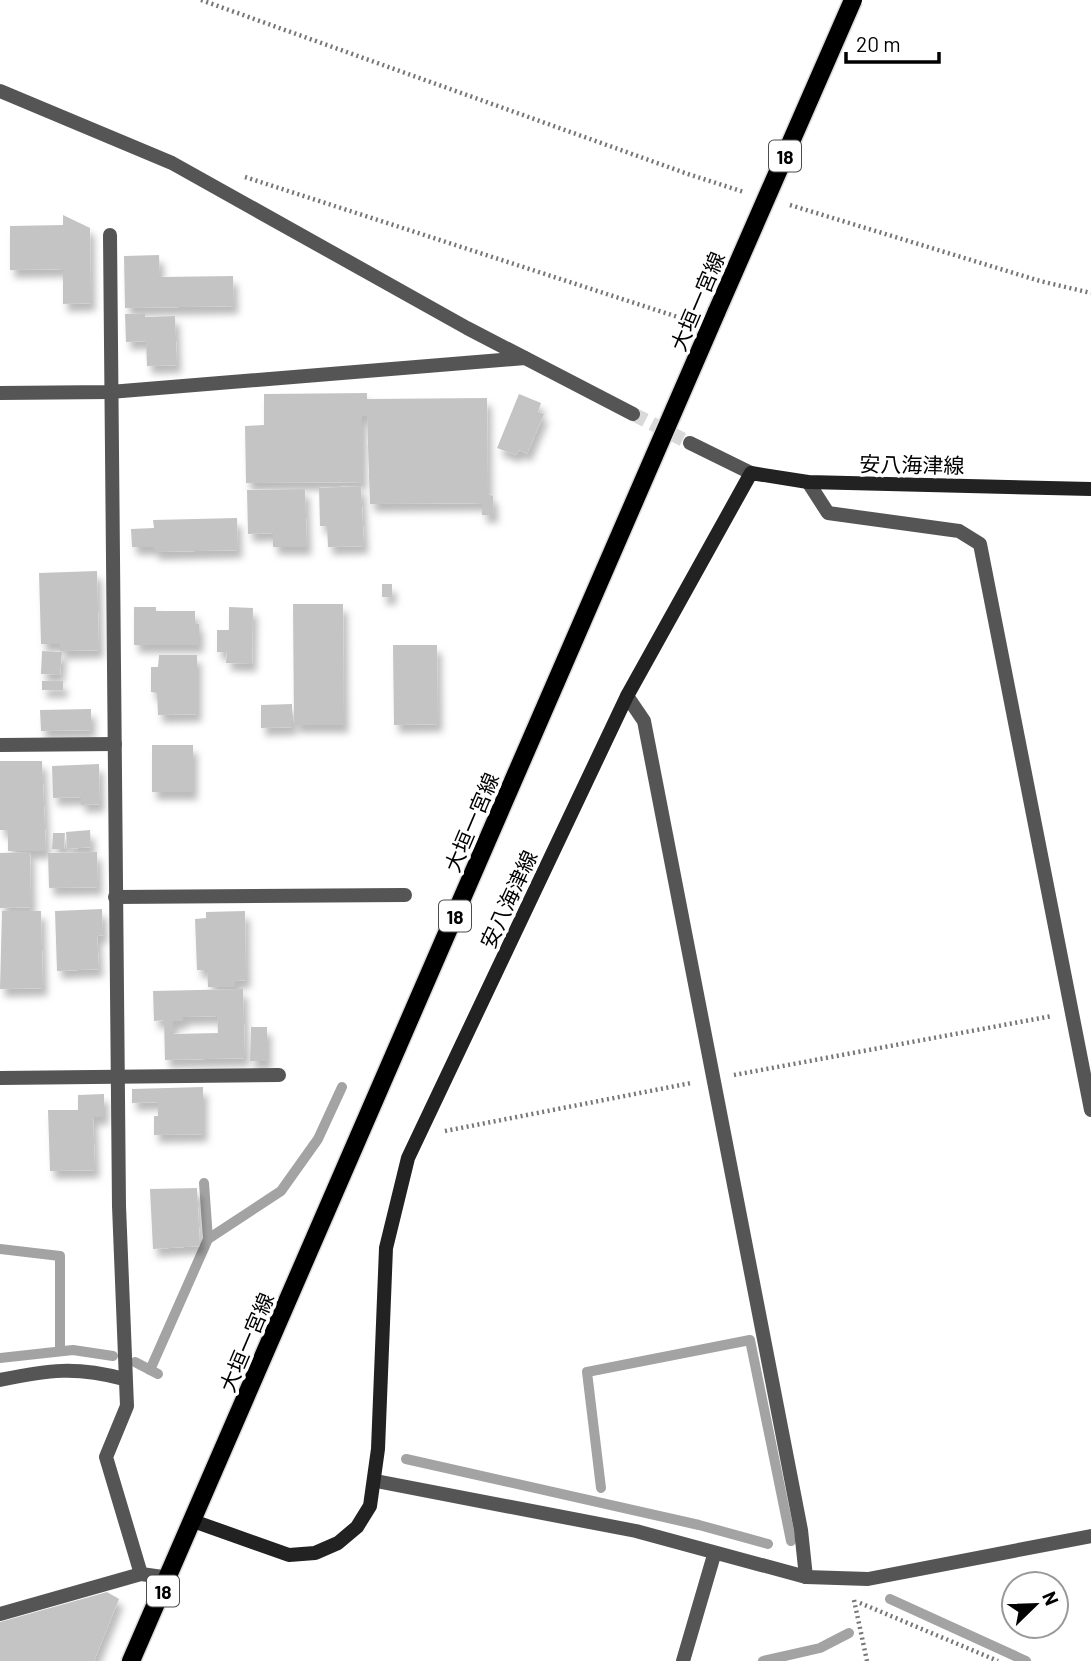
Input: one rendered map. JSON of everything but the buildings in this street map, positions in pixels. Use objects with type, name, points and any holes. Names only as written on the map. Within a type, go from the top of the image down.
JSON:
[{"type":"main road","name":"大垣一宮線","points":[[131,1661],[170,1578],[853,0]]},
{"type":"main road","name":"安八海津線","points":[[194,1521],[289,1555],[315,1553],[338,1543],[357,1527],[370,1506],[376,1481],[386,1248],[408,1158],[628,696],[751,472],[808,482],[1091,489]]},
{"type":"street","points":[[0,91],[172,163],[525,358],[633,414]]},
{"type":"street","points":[[110,235],[118,1077],[124,1379],[127,1406],[106,1457],[141,1574]]},
{"type":"street","points":[[0,393],[110,392],[525,358]]},
{"type":"street","points":[[690,443],[751,472]]},
{"type":"street","points":[[808,482],[828,513],[959,531],[981,544],[1091,1110]]},
{"type":"street","points":[[628,696],[645,721],[801,1530],[806,1577]]},
{"type":"street","points":[[0,745],[115,744]]},
{"type":"street","points":[[116,897],[405,895]]},
{"type":"street","points":[[0,1078],[279,1075]]},
{"type":"street","points":[[0,1380],[47,1370],[89,1370],[124,1379]]},
{"type":"street","points":[[376,1481],[636,1531],[714,1555],[806,1577],[867,1579],[1091,1536]]},
{"type":"street","points":[[684,1661],[714,1555]]},
{"type":"street","points":[[0,1614],[141,1574],[170,1578]]},
{"type":"path","points":[[201,0],[688,174],[753,194]]},
{"type":"path","points":[[237,175],[684,319]]},
{"type":"path","points":[[779,202],[1040,281],[1091,293]]},
{"type":"path","points":[[419,1136],[1073,1012]]},
{"type":"path","points":[[806,1577],[998,1661]]},
{"type":"path","points":[[854,1600],[867,1661]]},
{"type":"waterway","points":[[150,1370],[208,1239],[281,1191],[318,1139],[342,1087]]},
{"type":"waterway","points":[[204,1183],[208,1239]]},
{"type":"waterway","points":[[0,1249],[60,1256],[60,1351]]},
{"type":"waterway","points":[[601,1488],[587,1372],[750,1340],[791,1541]]},
{"type":"waterway","points":[[0,1358],[73,1350],[113,1356]]},
{"type":"waterway","points":[[135,1362],[158,1374]]},
{"type":"waterway","points":[[406,1459],[699,1525],[768,1544]]},
{"type":"waterway","points":[[890,1599],[1026,1661]]},
{"type":"waterway","points":[[763,1661],[820,1648],[849,1633]]},
{"type":"tunnel","points":[[633,414],[690,443]]}]
